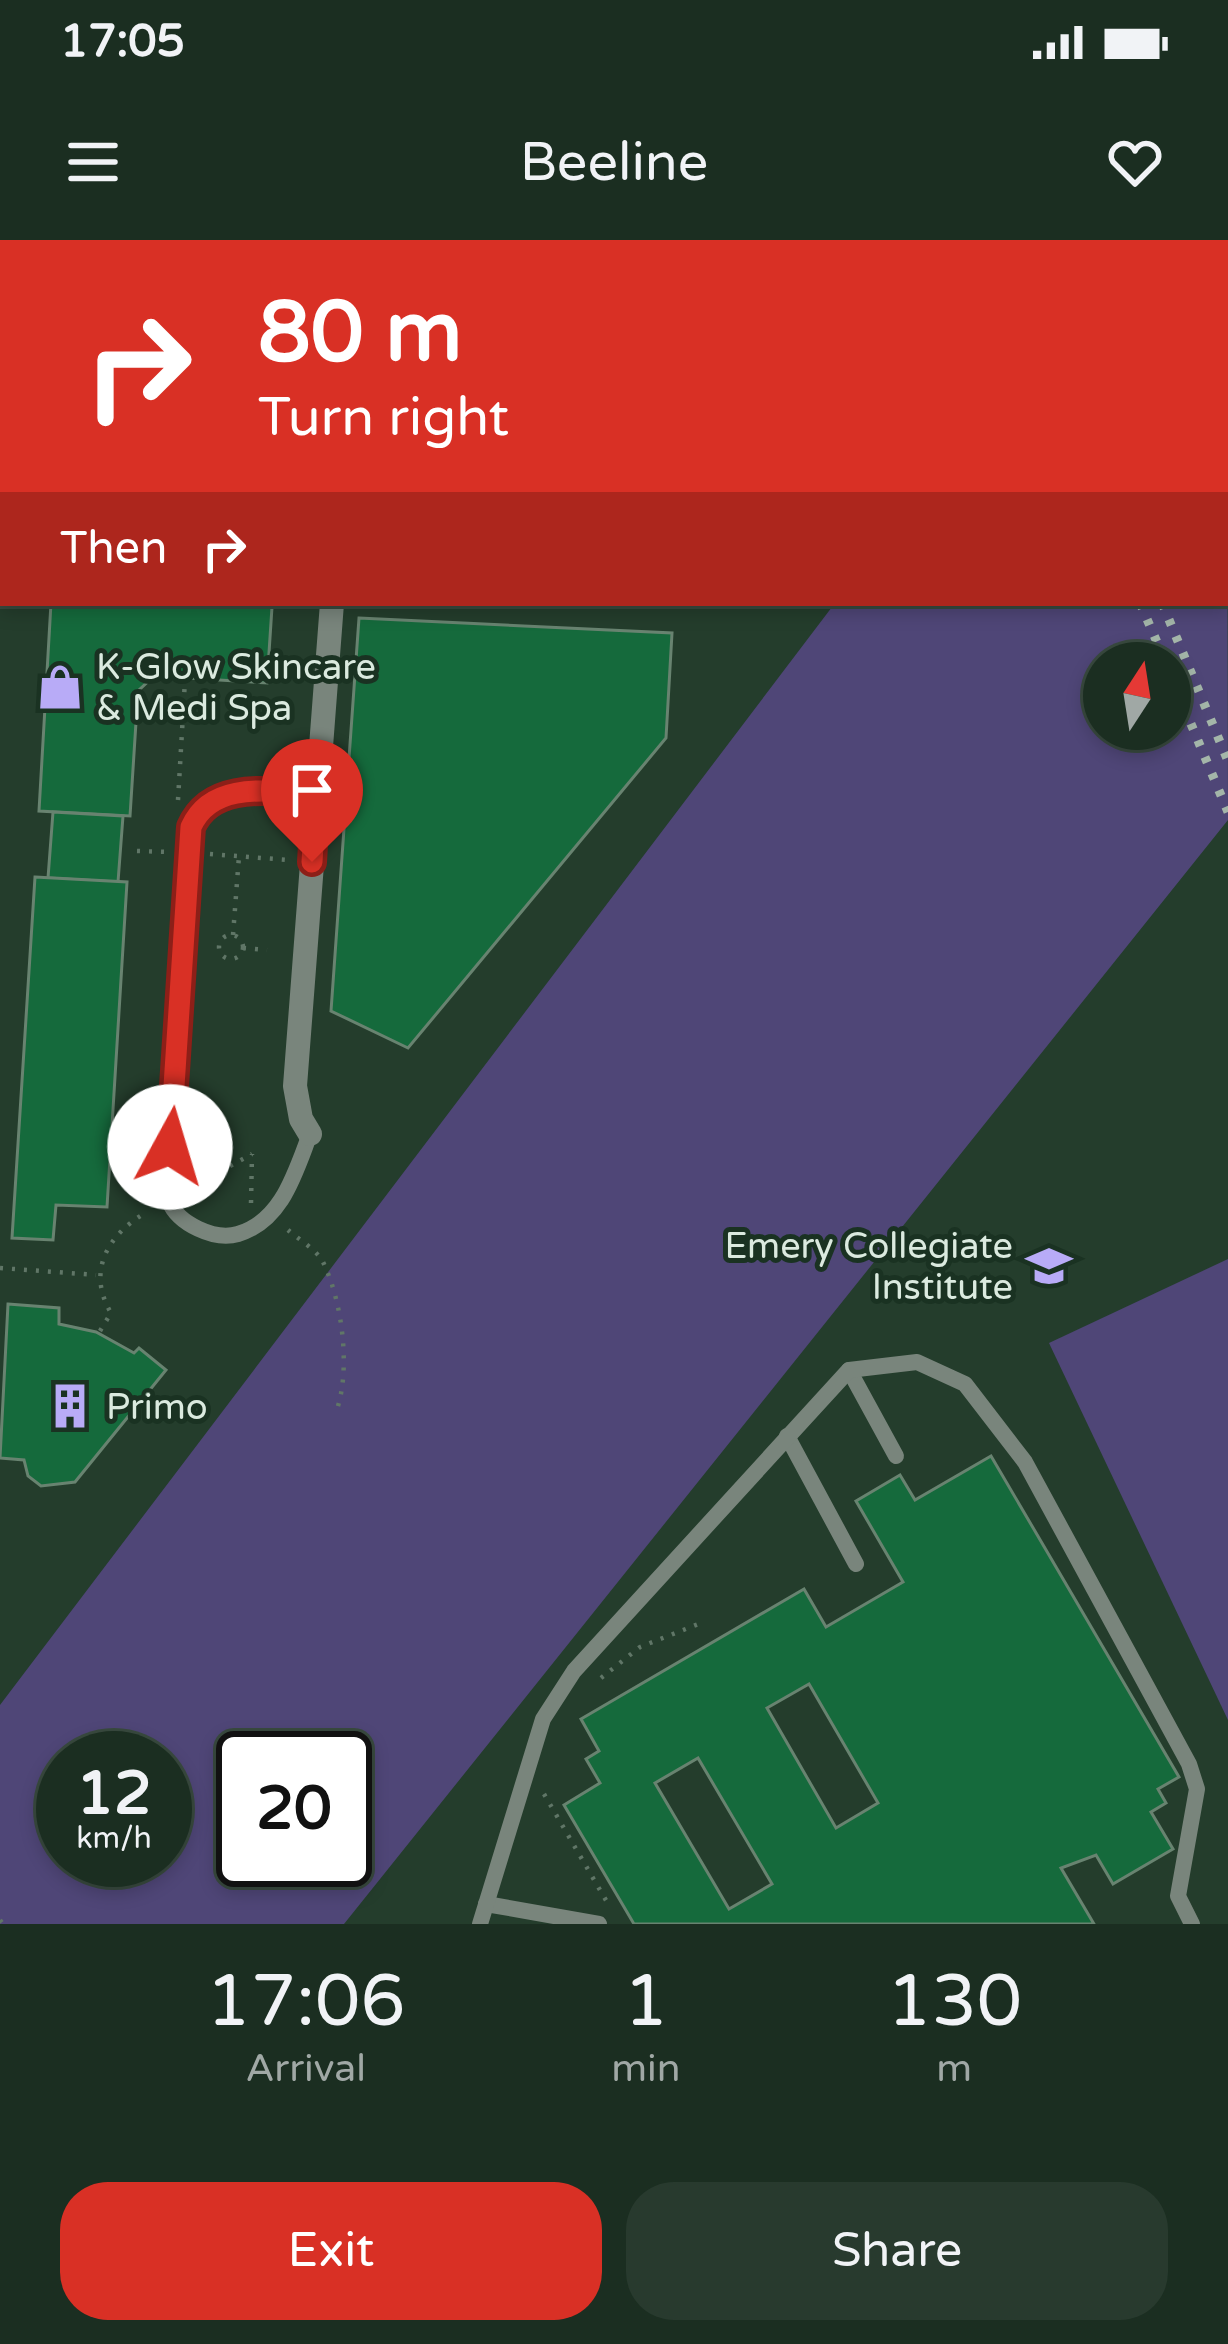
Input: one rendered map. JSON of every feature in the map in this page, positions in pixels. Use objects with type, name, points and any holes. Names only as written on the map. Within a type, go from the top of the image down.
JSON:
[{"type":"street","points":[[310,1134],[301,1119],[295,1086],[332,606]]},
{"type":"lane","points":[[310,1134],[279,1202],[250,1230],[227,1237],[210,1234],[177,1214],[168,1200],[165,1170],[175,1116],[189,853],[196,816],[212,801],[241,791],[316,794]]},
{"type":"lane","points":[[480,1924],[543,1719],[586,1658],[849,1370],[917,1362],[965,1384],[1025,1462],[1189,1764],[1197,1789],[1178,1896],[1192,1924]]},
{"type":"lane","points":[[849,1370],[896,1456]]},
{"type":"lane","points":[[787,1436],[856,1564]]},
{"type":"lane","points":[[486,1904],[599,1924]]},
{"type":"path","points":[[178,803],[185,680]]},
{"type":"path","points":[[137,851],[312,862]]},
{"type":"path","points":[[239,856],[233,935],[243,948],[267,950]]},
{"type":"path","points":[[233,935],[220,944],[222,955],[237,958],[243,948]]},
{"type":"path","points":[[100,1331],[111,1313],[99,1275],[116,1234],[252,1154]]},
{"type":"path","points":[[309,1247],[322,1260],[338,1320],[345,1390],[336,1412]]},
{"type":"path","points":[[0,1268],[99,1275]]},
{"type":"path","points":[[589,1688],[640,1647],[700,1623]]},
{"type":"path","points":[[536,1809],[542,1789],[607,1902]]},
{"type":"shaded area","points":[[833,606],[1228,606],[1228,820],[344,1924],[0,1924],[0,1705]]},
{"type":"shaded area","points":[[1228,1259],[1228,1720],[1049,1343]]},
{"type":"building","points":[[51,606],[272,607],[267,683],[154,676],[138,691],[130,816],[39,811]]},
{"type":"building","points":[[359,618],[672,633],[666,738],[408,1048],[331,1011]]},
{"type":"building","points":[[53,812],[123,816],[118,882],[48,878]]},
{"type":"building","points":[[35,877],[127,882],[107,1207],[56,1205],[53,1240],[12,1238]]},
{"type":"building","name":"Primo","points":[[8,1304],[59,1308],[59,1324],[96,1332],[134,1353],[139,1348],[166,1370],[75,1482],[41,1486],[28,1476],[24,1460],[0,1458]]},
{"type":"building","points":[[991,1456],[1179,1777],[1158,1789],[1166,1803],[1151,1812],[1173,1849],[1113,1884],[1096,1855],[1061,1868],[1094,1924],[634,1924],[564,1805],[600,1783],[586,1759],[599,1751],[581,1719],[804,1589],[826,1627],[903,1582],[856,1501],[900,1475],[915,1500]],"holes":[[[809,1684],[878,1803],[836,1828],[767,1708]],[[698,1758],[772,1884],[729,1909],[655,1783]]]},
{"type":"railway","points":[[1141,606],[1157,642]]},
{"type":"railway","points":[[1163,606],[1228,761]]},
{"type":"railway","points":[[1191,724],[1228,812]]},
{"type":"place","name":"K-Glow Skincare & Medi Spa","points":[[60,687]]},
{"type":"place","name":"Emery Collegiate Institute","points":[[1049,1266]]},
{"type":"place","name":"Primo","points":[[70,1406]]},
{"type":"route","points":[[170,1147],[191,827],[196,816],[212,801],[241,791],[316,794],[312,862]]}]
